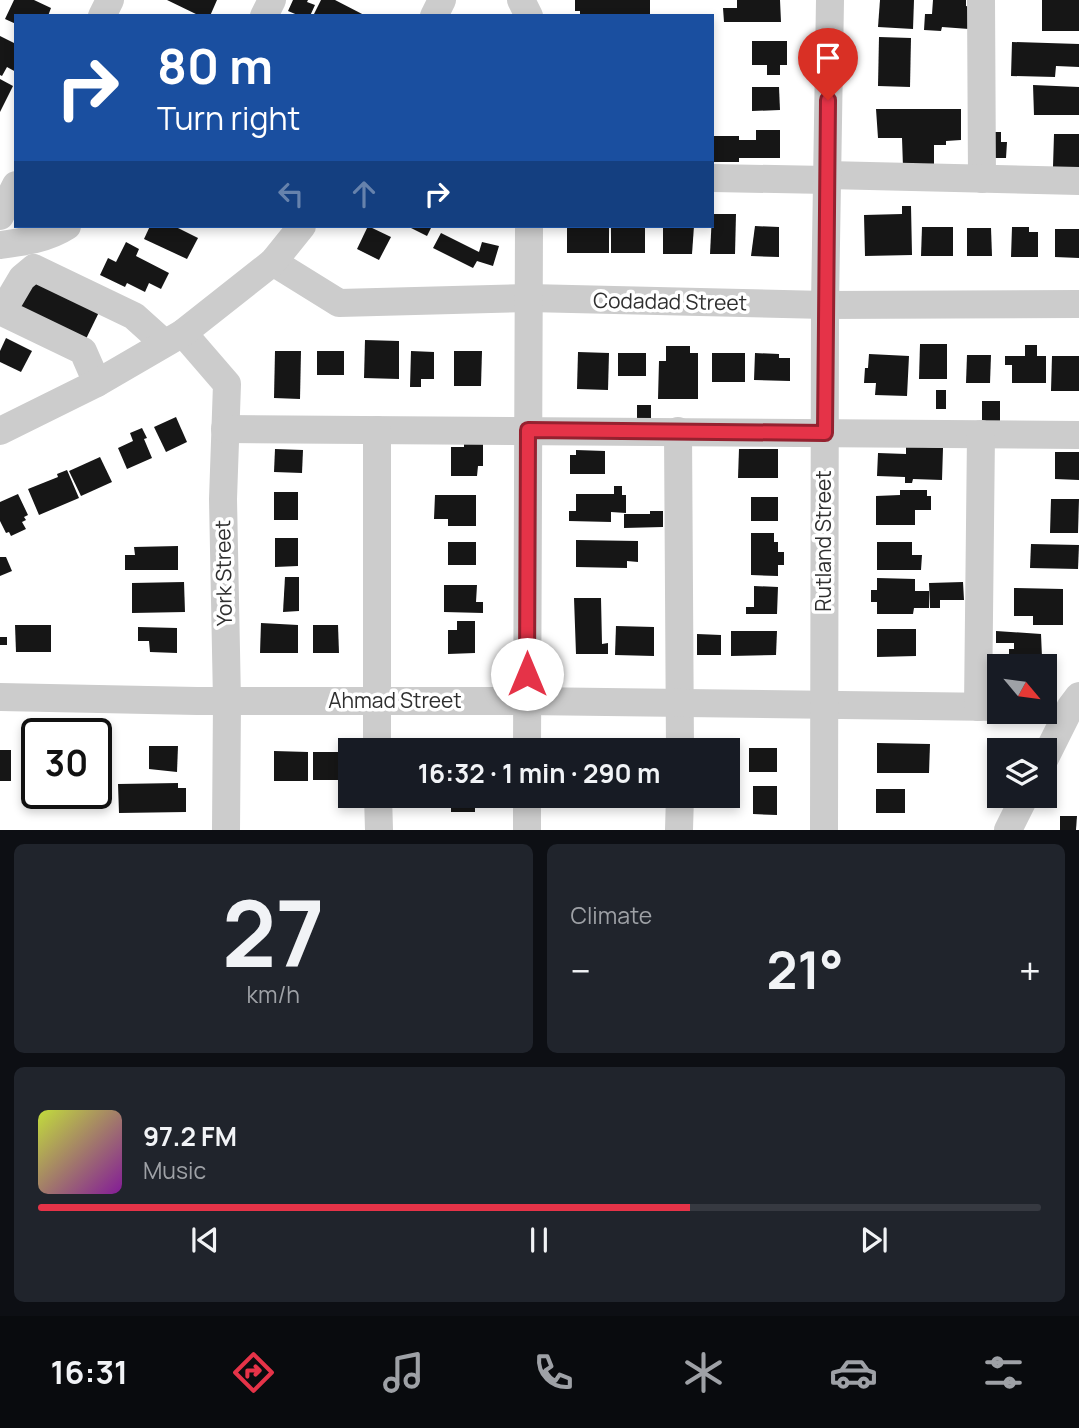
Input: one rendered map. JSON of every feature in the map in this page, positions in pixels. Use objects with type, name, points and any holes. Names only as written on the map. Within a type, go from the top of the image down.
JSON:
[{"type":"street","name":"Rutland Street","points":[[824,830],[825,305],[830,0]]},
{"type":"street","points":[[981,0],[982,179]]},
{"type":"street","points":[[714,178],[1079,181]]},
{"type":"street","points":[[0,216],[14,190]]},
{"type":"street","points":[[0,245],[28,241],[64,228]]},
{"type":"street","points":[[0,431],[97,383],[173,338],[273,262],[300,228]]},
{"type":"street","points":[[527,738],[528,228]]},
{"type":"street","name":"Codadad Street","points":[[273,262],[340,303],[529,298],[825,305],[1079,304]]},
{"type":"street","name":"York Street","points":[[97,383],[83,351],[2,312],[22,278],[34,268],[134,316],[173,338],[227,384],[223,499],[227,701],[226,830]]},
{"type":"street","points":[[225,429],[1079,435]]},
{"type":"street","points":[[377,430],[377,738]]},
{"type":"street","points":[[678,431],[680,738]]},
{"type":"street","points":[[981,434],[987,668]]},
{"type":"street","name":"Ahmad Street","points":[[0,697],[987,707]]},
{"type":"street","points":[[1052,738],[1065,704]]},
{"type":"street","points":[[378,808],[379,830]]},
{"type":"street","points":[[527,808],[527,830]]},
{"type":"street","points":[[679,830],[680,808]]},
{"type":"street","points":[[1008,830],[1019,808]]},
{"type":"building","points":[[14,0],[34,0],[51,8],[49,14],[14,14],[14,23],[5,19]]},
{"type":"building","points":[[167,0],[217,0],[211,14],[196,14]]},
{"type":"building","points":[[293,0],[308,0],[307,2],[315,5],[311,14],[288,11]]},
{"type":"building","points":[[321,0],[335,0],[362,14],[314,14]]},
{"type":"building","points":[[575,0],[650,0],[650,14],[580,14],[580,11],[575,11]]},
{"type":"building","points":[[737,0],[780,0],[781,22],[724,22],[723,8],[737,8]]},
{"type":"building","points":[[880,0],[914,0],[913,29],[878,27]]},
{"type":"building","points":[[933,0],[966,0],[966,6],[970,7],[969,29],[942,27],[941,31],[924,30],[925,14],[932,14]]},
{"type":"building","points":[[1042,0],[1079,0],[1079,31],[1042,31]]},
{"type":"building","points":[[0,36],[14,43],[14,71],[7,67],[2,76]]},
{"type":"building","points":[[879,37],[911,38],[910,87],[878,86]]},
{"type":"building","points":[[752,41],[787,41],[787,65],[780,65],[780,75],[767,75],[767,65],[752,65]]},
{"type":"building","points":[[1012,42],[1079,44],[1079,67],[1056,66],[1055,77],[1011,76]]},
{"type":"building","points":[[0,79],[13,86],[0,112]]},
{"type":"building","points":[[1033,85],[1079,87],[1079,115],[1034,115]]},
{"type":"building","points":[[752,87],[779,87],[780,110],[752,111]]},
{"type":"building","points":[[876,109],[961,109],[961,140],[946,141],[946,145],[934,145],[934,166],[903,167],[902,138],[878,138]]},
{"type":"building","points":[[756,130],[780,130],[780,158],[739,158],[739,162],[714,162],[714,136],[739,136],[739,140],[756,140]]},
{"type":"building","points":[[990,132],[1001,132],[1001,142],[1007,142],[1006,158],[989,158]]},
{"type":"building","points":[[1054,134],[1079,134],[1079,167],[1053,167]]},
{"type":"building","points":[[902,206],[911,206],[912,255],[865,256],[864,215],[902,214]]},
{"type":"building","points":[[714,214],[736,214],[735,254],[710,254]]},
{"type":"building","points":[[755,226],[779,227],[779,257],[751,256]]},
{"type":"building","points":[[922,227],[953,227],[953,256],[921,256]]},
{"type":"building","points":[[1012,227],[1029,227],[1029,232],[1038,232],[1038,257],[1011,257]]},
{"type":"building","points":[[149,228],[178,228],[198,238],[187,259],[144,239]]},
{"type":"building","points":[[367,228],[391,237],[379,260],[357,249]]},
{"type":"building","points":[[411,228],[431,228],[427,236]]},
{"type":"building","points":[[567,228],[609,228],[609,253],[567,253]]},
{"type":"building","points":[[611,228],[645,228],[645,253],[611,253]]},
{"type":"building","points":[[663,228],[694,228],[692,254],[663,254]]},
{"type":"building","points":[[967,228],[991,228],[992,256],[967,256]]},
{"type":"building","points":[[1055,229],[1079,229],[1079,258],[1055,257]]},
{"type":"building","points":[[441,233],[479,252],[482,242],[499,246],[493,266],[477,261],[473,268],[433,248]]},
{"type":"building","points":[[126,242],[139,249],[136,256],[169,273],[161,289],[149,283],[145,292],[127,283],[125,287],[100,275],[108,258],[116,262]]},
{"type":"building","points":[[32,273],[102,306],[85,341],[16,307]]},
{"type":"building","points":[[6,338],[32,351],[21,372],[0,362],[0,351]]},
{"type":"building","points":[[365,340],[399,341],[399,379],[364,378]]},
{"type":"building","points":[[920,344],[947,344],[947,379],[919,379]]},
{"type":"building","points":[[1025,345],[1037,345],[1037,356],[1046,356],[1046,383],[1012,383],[1012,365],[1005,365],[1005,356],[1025,356]]},
{"type":"building","points":[[666,346],[690,346],[690,353],[698,353],[698,399],[658,399],[659,361],[666,361]]},
{"type":"building","points":[[275,351],[301,351],[300,399],[274,398]]},
{"type":"building","points":[[317,351],[344,351],[344,375],[317,375]]},
{"type":"building","points":[[411,351],[434,352],[434,379],[421,379],[421,387],[410,387]]},
{"type":"building","points":[[454,351],[482,351],[481,386],[454,386]]},
{"type":"building","points":[[578,352],[609,353],[608,390],[577,389]]},
{"type":"building","points":[[618,353],[646,353],[646,376],[618,376]]},
{"type":"building","points":[[712,353],[745,353],[745,382],[712,382]]},
{"type":"building","points":[[755,353],[779,354],[779,358],[790,358],[790,381],[754,380]]},
{"type":"building","points":[[869,354],[909,356],[907,396],[875,395],[876,383],[864,383]]},
{"type":"building","points":[[967,355],[991,355],[990,383],[966,383]]},
{"type":"building","points":[[1052,356],[1079,356],[1079,391],[1051,391]]},
{"type":"building","points":[[936,390],[946,390],[946,409],[936,409]]},
{"type":"building","points":[[982,401],[1000,401],[1000,423],[982,423]]},
{"type":"building","points":[[637,405],[651,405],[651,419],[637,419]]},
{"type":"building","points":[[176,417],[187,442],[166,452],[154,427]]},
{"type":"building","points":[[142,428],[152,458],[127,469],[118,448],[133,441],[130,433]]},
{"type":"building","points":[[464,443],[483,443],[483,466],[478,466],[477,476],[451,476],[451,447],[464,447]]},
{"type":"building","points":[[906,446],[943,448],[942,480],[913,479],[912,483],[905,483],[905,477],[877,476],[878,453],[906,454]]},
{"type":"building","points":[[275,449],[303,450],[302,473],[274,472]]},
{"type":"building","points":[[739,449],[778,449],[778,478],[738,478]]},
{"type":"building","points":[[576,450],[605,451],[605,474],[570,474],[570,455],[576,455]]},
{"type":"building","points":[[1055,452],[1079,452],[1079,480],[1055,479]]},
{"type":"building","points":[[100,457],[112,482],[81,496],[69,471]]},
{"type":"building","points":[[67,470],[79,498],[39,515],[28,489],[58,477],[57,474]]},
{"type":"building","points":[[614,486],[622,486],[622,495],[626,495],[626,513],[611,512],[611,522],[569,521],[569,511],[576,511],[576,494],[614,494]]},
{"type":"building","points":[[900,490],[927,490],[927,496],[931,496],[931,510],[915,510],[915,525],[876,525],[876,496],[900,495]]},
{"type":"building","points":[[274,492],[298,492],[298,520],[274,520]]},
{"type":"building","points":[[18,494],[28,515],[22,522],[26,529],[11,536],[9,532],[6,533],[0,521],[0,502]]},
{"type":"building","points":[[435,495],[476,495],[476,526],[448,526],[448,519],[434,519]]},
{"type":"building","points":[[751,497],[778,497],[778,521],[751,521]]},
{"type":"building","points":[[1051,499],[1079,499],[1078,533],[1050,533]]},
{"type":"building","points":[[650,511],[663,511],[663,527],[624,528],[624,514],[650,514]]},
{"type":"building","points":[[751,533],[774,533],[778,552],[784,552],[784,565],[778,565],[778,576],[751,575]]},
{"type":"building","points":[[275,538],[298,538],[298,566],[275,567]]},
{"type":"building","points":[[576,540],[638,541],[638,562],[627,561],[627,568],[576,567]]},
{"type":"building","points":[[448,542],[476,542],[476,565],[448,565]]},
{"type":"building","points":[[877,542],[912,542],[912,555],[922,555],[921,570],[877,570]]},
{"type":"building","points":[[1031,544],[1079,545],[1078,569],[1030,568]]},
{"type":"building","points":[[178,546],[178,570],[125,570],[125,555],[135,555],[134,547]]},
{"type":"building","points":[[0,557],[6,557],[12,571],[0,576]]},
{"type":"building","points":[[285,577],[299,577],[299,611],[283,612]]},
{"type":"building","points":[[877,578],[915,579],[915,591],[929,591],[929,608],[914,608],[913,614],[877,614],[877,602],[871,602],[871,590],[877,590]]},
{"type":"building","points":[[184,582],[185,612],[132,613],[132,583]]},
{"type":"building","points":[[963,582],[964,600],[940,600],[940,608],[930,608],[929,583]]},
{"type":"building","points":[[444,585],[477,585],[476,602],[483,602],[483,613],[444,612]]},
{"type":"building","points":[[754,586],[778,587],[777,614],[746,614],[746,607],[754,607]]},
{"type":"building","points":[[1014,588],[1063,589],[1063,625],[1033,625],[1033,616],[1014,616]]},
{"type":"building","points":[[574,598],[601,598],[602,644],[608,643],[608,654],[576,654]]},
{"type":"building","points":[[457,621],[475,621],[475,653],[448,654],[448,630],[457,630]]},
{"type":"building","points":[[261,623],[298,625],[298,653],[260,653]]},
{"type":"building","points":[[15,625],[51,625],[51,652],[16,652]]},
{"type":"building","points":[[313,625],[338,625],[339,653],[313,653]]},
{"type":"building","points":[[616,626],[654,627],[654,656],[615,655]]},
{"type":"building","points":[[138,627],[177,628],[177,653],[150,652],[149,641],[138,641]]},
{"type":"building","points":[[877,629],[916,629],[916,656],[877,657]]},
{"type":"building","points":[[731,631],[777,631],[776,655],[731,656]]},
{"type":"building","points":[[996,631],[1041,634],[1042,654],[1009,654],[1009,649],[1014,649],[1014,643],[996,643]]},
{"type":"building","points":[[697,634],[721,635],[721,655],[697,655]]},
{"type":"building","points":[[0,637],[7,637],[7,645],[0,645]]},
{"type":"building","points":[[877,743],[930,744],[929,773],[877,773]]},
{"type":"building","points":[[149,746],[178,746],[177,772],[149,769]]},
{"type":"building","points":[[749,748],[777,748],[777,772],[749,772]]},
{"type":"building","points":[[0,750],[11,750],[11,781],[0,781]]},
{"type":"building","points":[[274,751],[308,752],[308,781],[274,781]]},
{"type":"building","points":[[313,752],[338,752],[338,780],[313,780]]},
{"type":"building","points":[[178,783],[178,788],[186,788],[186,812],[119,813],[118,784]]},
{"type":"building","points":[[753,786],[777,786],[777,815],[753,814]]},
{"type":"building","points":[[876,789],[905,789],[905,813],[876,813]]},
{"type":"building","points":[[451,808],[475,808],[475,812],[451,812]]},
{"type":"building","points":[[1060,816],[1077,816],[1076,830],[1060,830]]},
{"type":"route","points":[[527,674],[528,430],[825,433],[828,100]]}]
